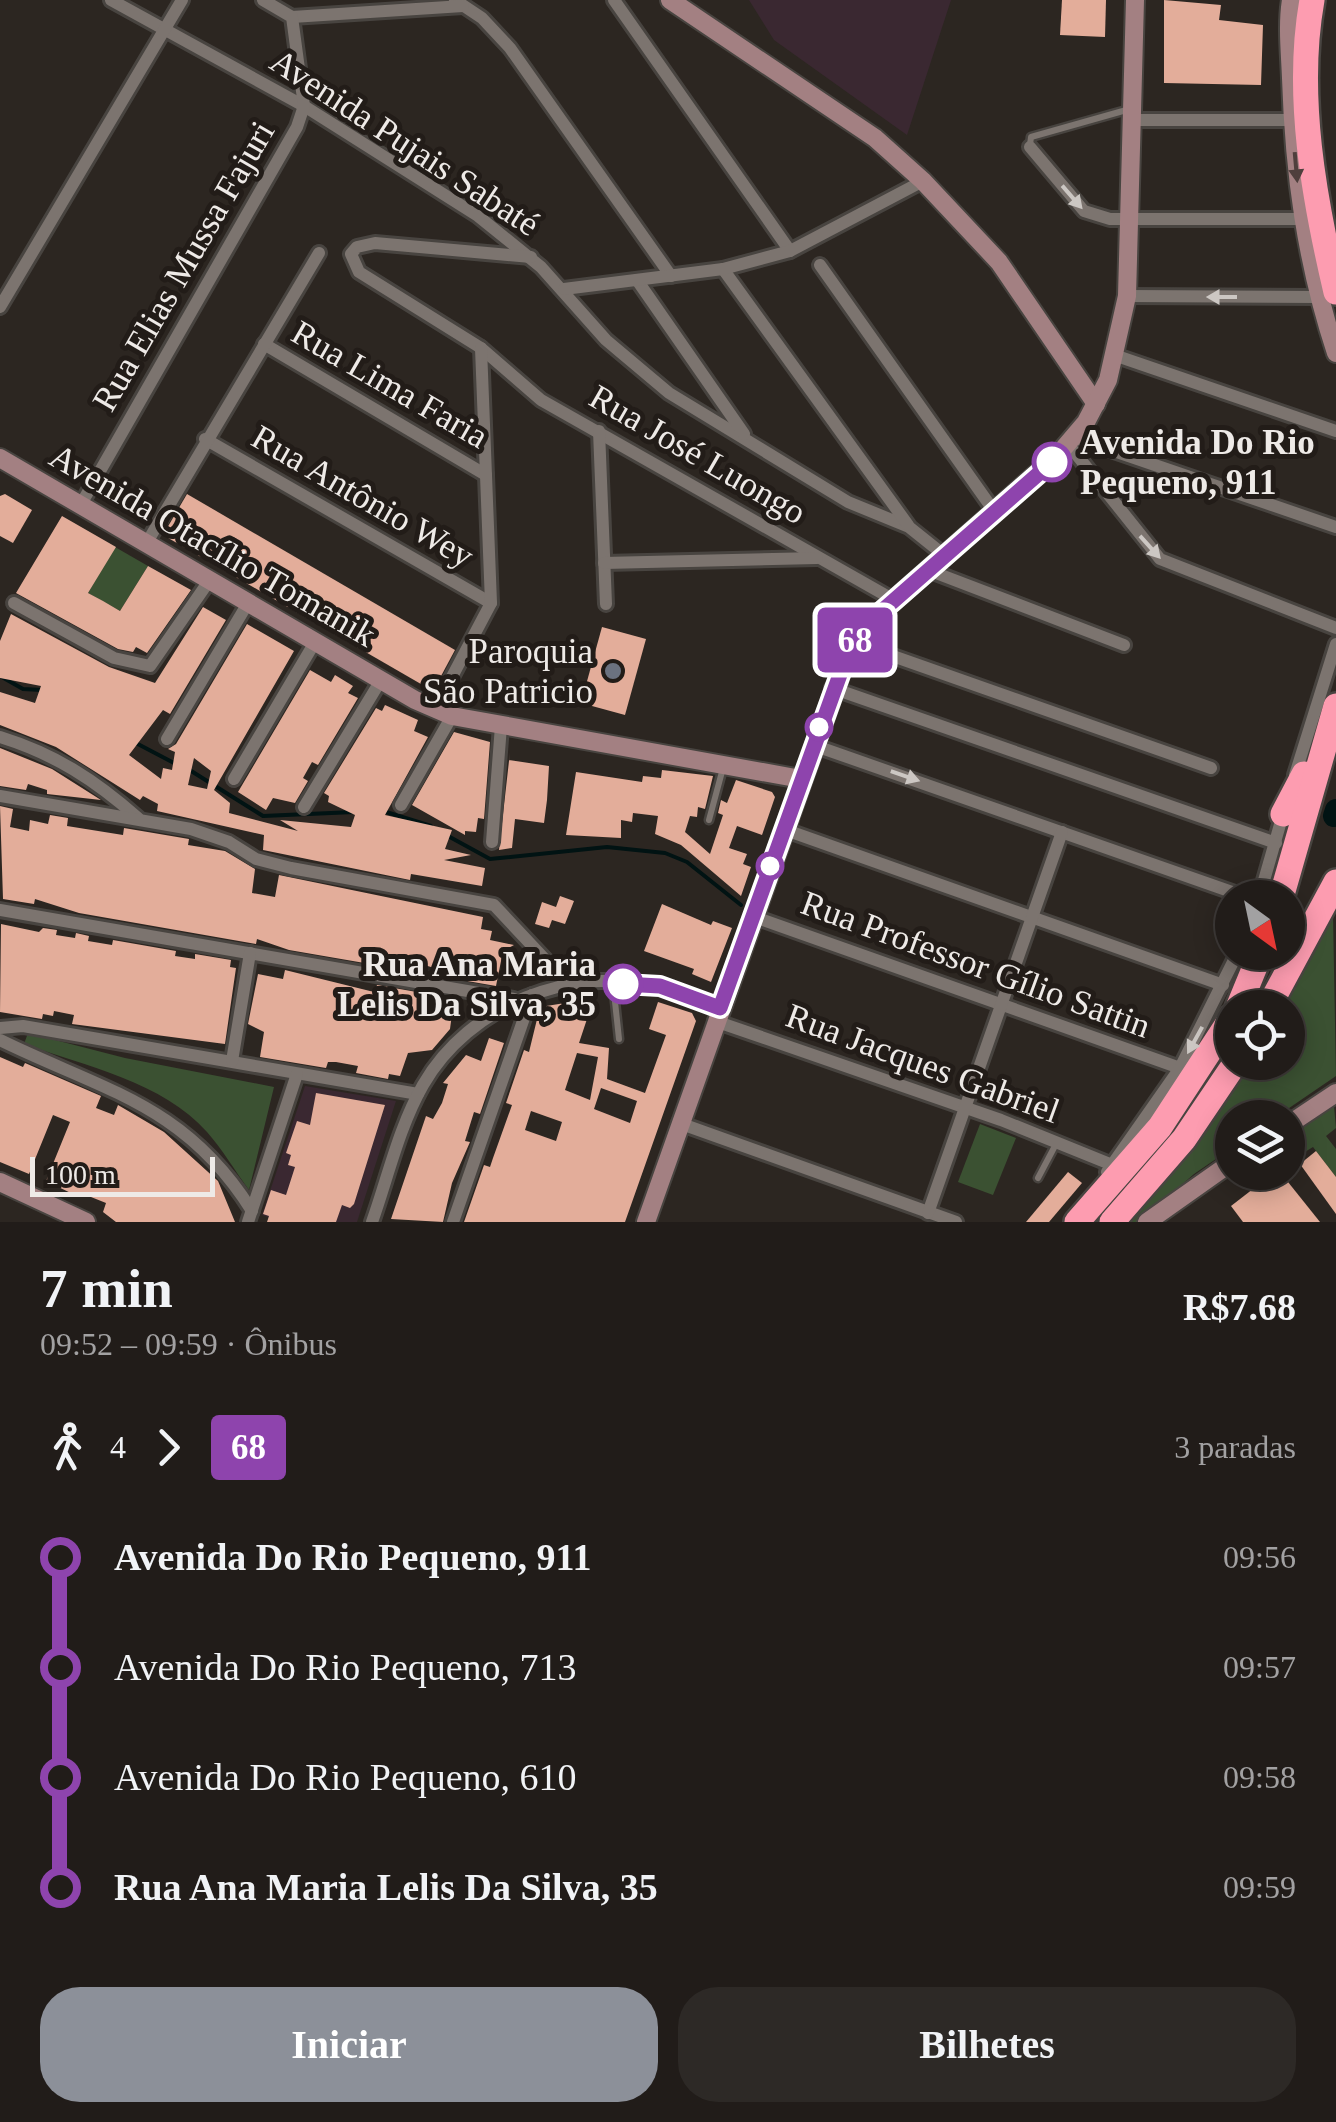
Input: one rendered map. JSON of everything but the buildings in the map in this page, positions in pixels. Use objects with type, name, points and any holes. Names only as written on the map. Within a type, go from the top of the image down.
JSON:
[{"type":"highway","points":[[1299,0],[1327,294]]},
{"type":"highway","points":[[1304,43],[1312,0]]},
{"type":"highway","points":[[1283,814],[1333,715]]},
{"type":"highway","points":[[1285,880],[1333,715]]},
{"type":"highway","points":[[1278,990],[1336,882]]},
{"type":"highway","points":[[1076,1222],[1170,1114],[1215,1044]]},
{"type":"highway","points":[[1112,1222],[1184,1139],[1224,1080]]},
{"type":"main road","points":[[670,0],[874,138],[923,182],[999,262],[1096,404]]},
{"type":"main road","points":[[646,1222],[832,688],[853,642],[1070,441],[1096,404],[1117,356],[1127,296],[1136,0]]},
{"type":"main road","points":[[1290,0],[1292,120],[1302,219],[1327,294],[1336,353]]},
{"type":"main road","name":"Avenida Otacílio Tomanik","points":[[0,458],[314,642],[443,712],[501,726],[724,762],[801,780]]},
{"type":"main road","points":[[1305,1114],[1336,1093]]},
{"type":"main road","points":[[1147,1222],[1215,1174]]},
{"type":"main road","points":[[0,1182],[86,1222]]},
{"type":"street","name":"Avenida Pujais Sabaté","points":[[112,0],[304,106],[478,216],[531,257],[564,289],[606,340],[642,373],[848,502],[909,527],[944,556]]},
{"type":"street","points":[[0,308],[182,0]]},
{"type":"street","points":[[263,0],[292,17],[459,3],[482,18],[510,48],[671,276]]},
{"type":"street","points":[[614,0],[790,251]]},
{"type":"street","points":[[292,17],[304,106]]},
{"type":"street","name":"Rua Elias Mussa Fajuri","points":[[80,506],[286,148],[304,106]]},
{"type":"street","points":[[1132,114],[1292,120]]},
{"type":"street","points":[[1030,146],[1084,211],[1110,219],[1302,219]]},
{"type":"street","points":[[564,289],[723,268],[790,251],[923,182]]},
{"type":"street","name":"Rua José Luongo","points":[[531,257],[375,243],[357,247],[350,254],[358,272],[481,348],[541,400],[894,600]]},
{"type":"street","points":[[146,544],[319,253]]},
{"type":"street","points":[[820,265],[994,512]]},
{"type":"street","points":[[723,268],[909,527]]},
{"type":"street","points":[[637,280],[748,440]]},
{"type":"street","points":[[1127,296],[1327,294]]},
{"type":"street","name":"Rua Lima Faria","points":[[264,344],[486,475]]},
{"type":"street","points":[[401,805],[491,602],[481,348]]},
{"type":"street","points":[[1117,356],[1336,432]]},
{"type":"street","points":[[599,431],[606,604]]},
{"type":"street","name":"Rua Antônio Wey","points":[[205,439],[491,602]]},
{"type":"street","points":[[1070,441],[1336,527]]},
{"type":"street","points":[[1070,441],[1160,559],[1336,628]]},
{"type":"street","points":[[604,563],[820,558]]},
{"type":"street","points":[[928,570],[1124,644]]},
{"type":"street","points":[[14,603],[114,658],[150,666],[209,581]]},
{"type":"street","points":[[167,739],[248,603]]},
{"type":"street","points":[[234,779],[314,642]]},
{"type":"street","points":[[853,642],[1211,768]]},
{"type":"street","points":[[1265,880],[1336,644]]},
{"type":"street","points":[[304,807],[381,680]]},
{"type":"street","points":[[832,688],[1276,843]]},
{"type":"street","points":[[492,842],[501,726]]},
{"type":"street","points":[[0,737],[64,762],[98,782],[138,818]]},
{"type":"street","points":[[813,744],[1215,886]]},
{"type":"street","points":[[0,796],[138,818],[229,842],[256,859],[290,868],[494,905],[572,987]]},
{"type":"street","points":[[783,829],[1032,918],[1216,990]]},
{"type":"street","points":[[928,1213],[1062,832]]},
{"type":"street","points":[[0,910],[514,999]]},
{"type":"street","name":"Rua Professor Gílio Sattin","points":[[752,916],[1180,1068]]},
{"type":"street","points":[[232,1061],[250,953]]},
{"type":"street","name":"Rua Jacques Gabriel","points":[[514,999],[613,983],[660,986],[718,1014],[1110,1164]]},
{"type":"street","points":[[454,1222],[532,995]]},
{"type":"street","points":[[372,1222],[418,1094],[449,1050],[514,999]]},
{"type":"street","points":[[1094,1200],[1110,1164],[1215,1019]]},
{"type":"street","points":[[0,1028],[23,1026],[418,1094]]},
{"type":"street","points":[[0,1040],[80,1072],[179,1128],[220,1166],[250,1216]]},
{"type":"street","points":[[250,1216],[297,1074]]},
{"type":"street","points":[[679,1124],[956,1222]]},
{"type":"lane","points":[[1030,146],[1032,137],[1132,114]]},
{"type":"lane","points":[[709,820],[724,762]]},
{"type":"lane","points":[[613,983],[619,1039]]},
{"type":"lane","points":[[1038,1178],[1057,1143]]},
{"type":"shaded area","points":[[749,0],[951,0],[907,135],[774,40]]},
{"type":"shaded area","points":[[305,1086],[396,1101],[357,1222],[283,1222],[262,1215]]},
{"type":"green space","points":[[115,547],[148,566],[120,611],[88,593]]},
{"type":"green space","points":[[1333,915],[1336,1076],[1301,1100],[1223,1100],[1238,1080],[1305,1080],[1305,990],[1291,990]]},
{"type":"green space","points":[[28,1033],[125,1058],[274,1087],[249,1190],[213,1139],[168,1100],[122,1077],[24,1044]]},
{"type":"green space","points":[[1334,1106],[1336,1128],[1326,1136],[1336,1149],[1336,1177],[1313,1147],[1305,1152],[1305,1126]]},
{"type":"green space","points":[[1215,1111],[1215,1160],[1139,1222],[1123,1222],[1183,1155]]},
{"type":"green space","points":[[980,1124],[1016,1138],[993,1195],[958,1182]]},
{"type":"waterway","points":[[0,676],[23,689],[42,690]]},
{"type":"waterway","points":[[134,742],[174,763]]},
{"type":"waterway","points":[[188,769],[263,816],[354,812]]},
{"type":"waterway","points":[[1334,816],[1336,810]]},
{"type":"waterway","points":[[383,811],[431,826]]},
{"type":"waterway","points":[[448,836],[490,859],[607,847],[665,853],[687,862],[741,905]]},
{"type":"bus line","name":"68","points":[[623,984],[660,986],[720,1008],[836,676],[851,644],[866,625],[1052,462]]},
{"type":"place","name":"Avenida Do Rio Pequeno, 911","points":[[1052,462]]},
{"type":"place","name":"Paroquia São Patricio","points":[[613,671]]},
{"type":"place","name":"Rua Ana Maria Lelis Da Silva, 35","points":[[623,984]]}]
